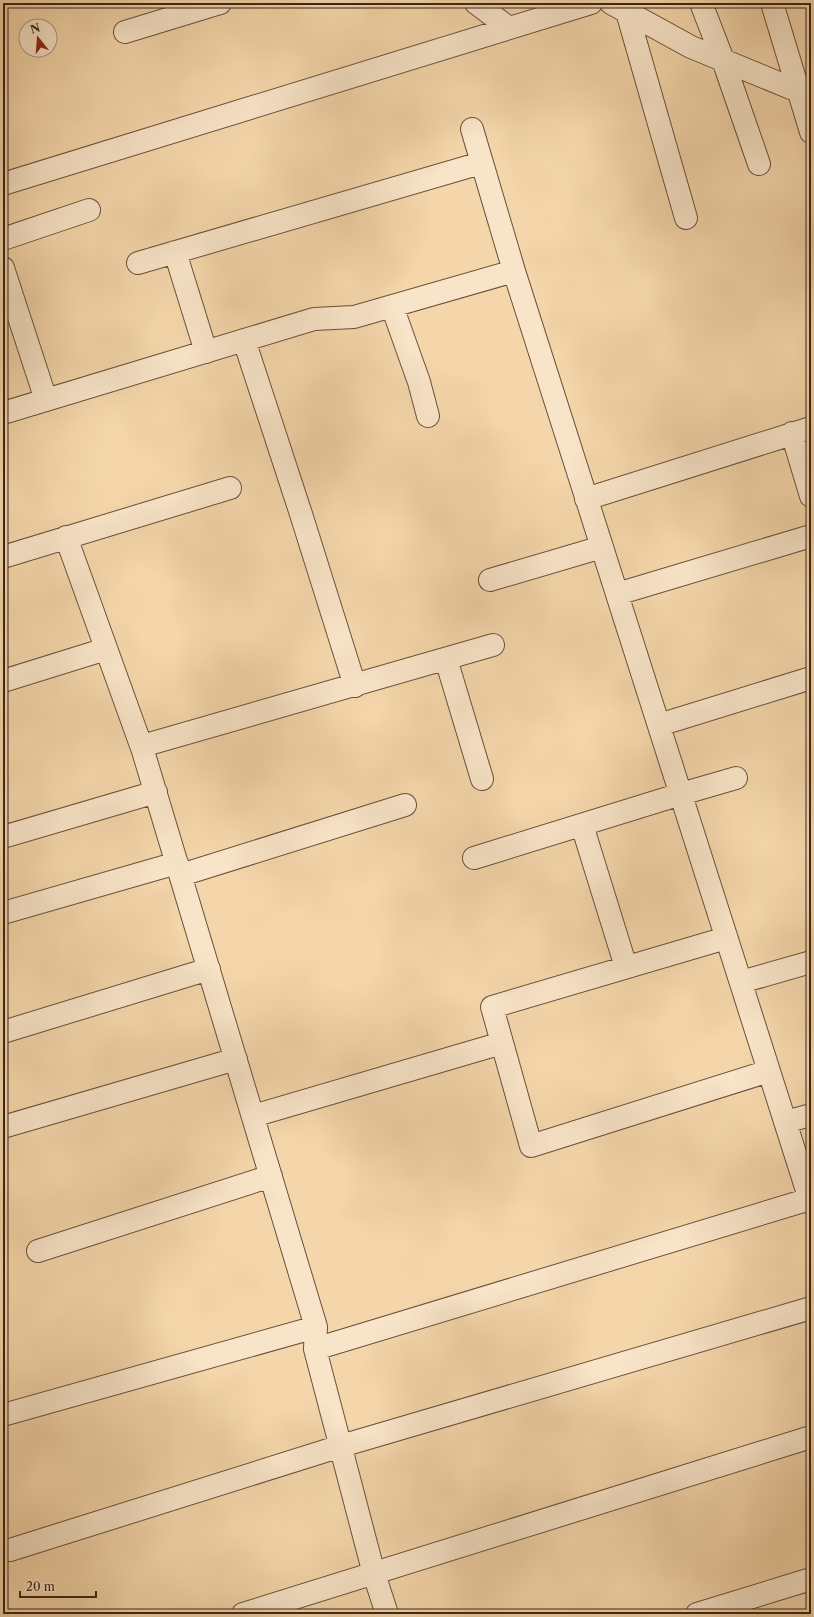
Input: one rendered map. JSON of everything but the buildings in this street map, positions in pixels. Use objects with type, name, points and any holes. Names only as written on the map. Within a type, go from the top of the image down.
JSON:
[{"type":"street","points":[[476,3],[509,28]]},
{"type":"street","points":[[3,184],[591,3]]},
{"type":"street","points":[[701,3],[723,60],[759,164]]},
{"type":"street","points":[[772,3],[804,92],[811,132]]},
{"type":"street","points":[[125,32],[212,4]]},
{"type":"street","points":[[619,8],[691,47],[804,92]]},
{"type":"street","points":[[619,8],[686,218]]},
{"type":"street","points":[[315,1349],[810,1201],[514,271],[472,129]]},
{"type":"street","points":[[138,263],[481,163]]},
{"type":"street","points":[[3,239],[89,210]]},
{"type":"street","points":[[175,252],[206,352]]},
{"type":"street","points":[[3,268],[46,400]]},
{"type":"street","points":[[3,413],[314,319],[354,317],[514,271]]},
{"type":"street","points":[[392,306],[420,382],[428,416]]},
{"type":"street","points":[[244,340],[355,686]]},
{"type":"street","points":[[586,498],[802,430],[811,496]]},
{"type":"street","points":[[3,557],[230,488]]},
{"type":"street","points":[[617,594],[811,536]]},
{"type":"street","points":[[66,537],[142,746],[271,1176],[316,1327],[315,1349],[374,1574],[387,1614]]},
{"type":"street","points":[[490,580],[602,547]]},
{"type":"street","points":[[142,746],[355,686],[493,645]]},
{"type":"street","points":[[3,681],[106,649]]},
{"type":"street","points":[[446,659],[482,779]]},
{"type":"street","points":[[659,725],[811,678]]},
{"type":"street","points":[[474,858],[736,778]]},
{"type":"street","points":[[3,837],[156,792]]},
{"type":"street","points":[[3,913],[179,869],[406,805]]},
{"type":"street","points":[[582,825],[626,967]]},
{"type":"street","points":[[726,938],[492,1007],[531,1146],[769,1071]]},
{"type":"street","points":[[741,982],[811,962]]},
{"type":"street","points":[[3,1032],[209,968]]},
{"type":"street","points":[[253,1116],[502,1043]]},
{"type":"street","points":[[3,1127],[236,1059]]},
{"type":"street","points":[[785,1122],[811,1115]]},
{"type":"street","points":[[38,1251],[271,1176]]},
{"type":"street","points":[[10,1550],[341,1446],[811,1308]]},
{"type":"street","points":[[3,1415],[316,1327]]},
{"type":"street","points":[[243,1614],[811,1438]]},
{"type":"street","points":[[697,1614],[811,1579]]}]
